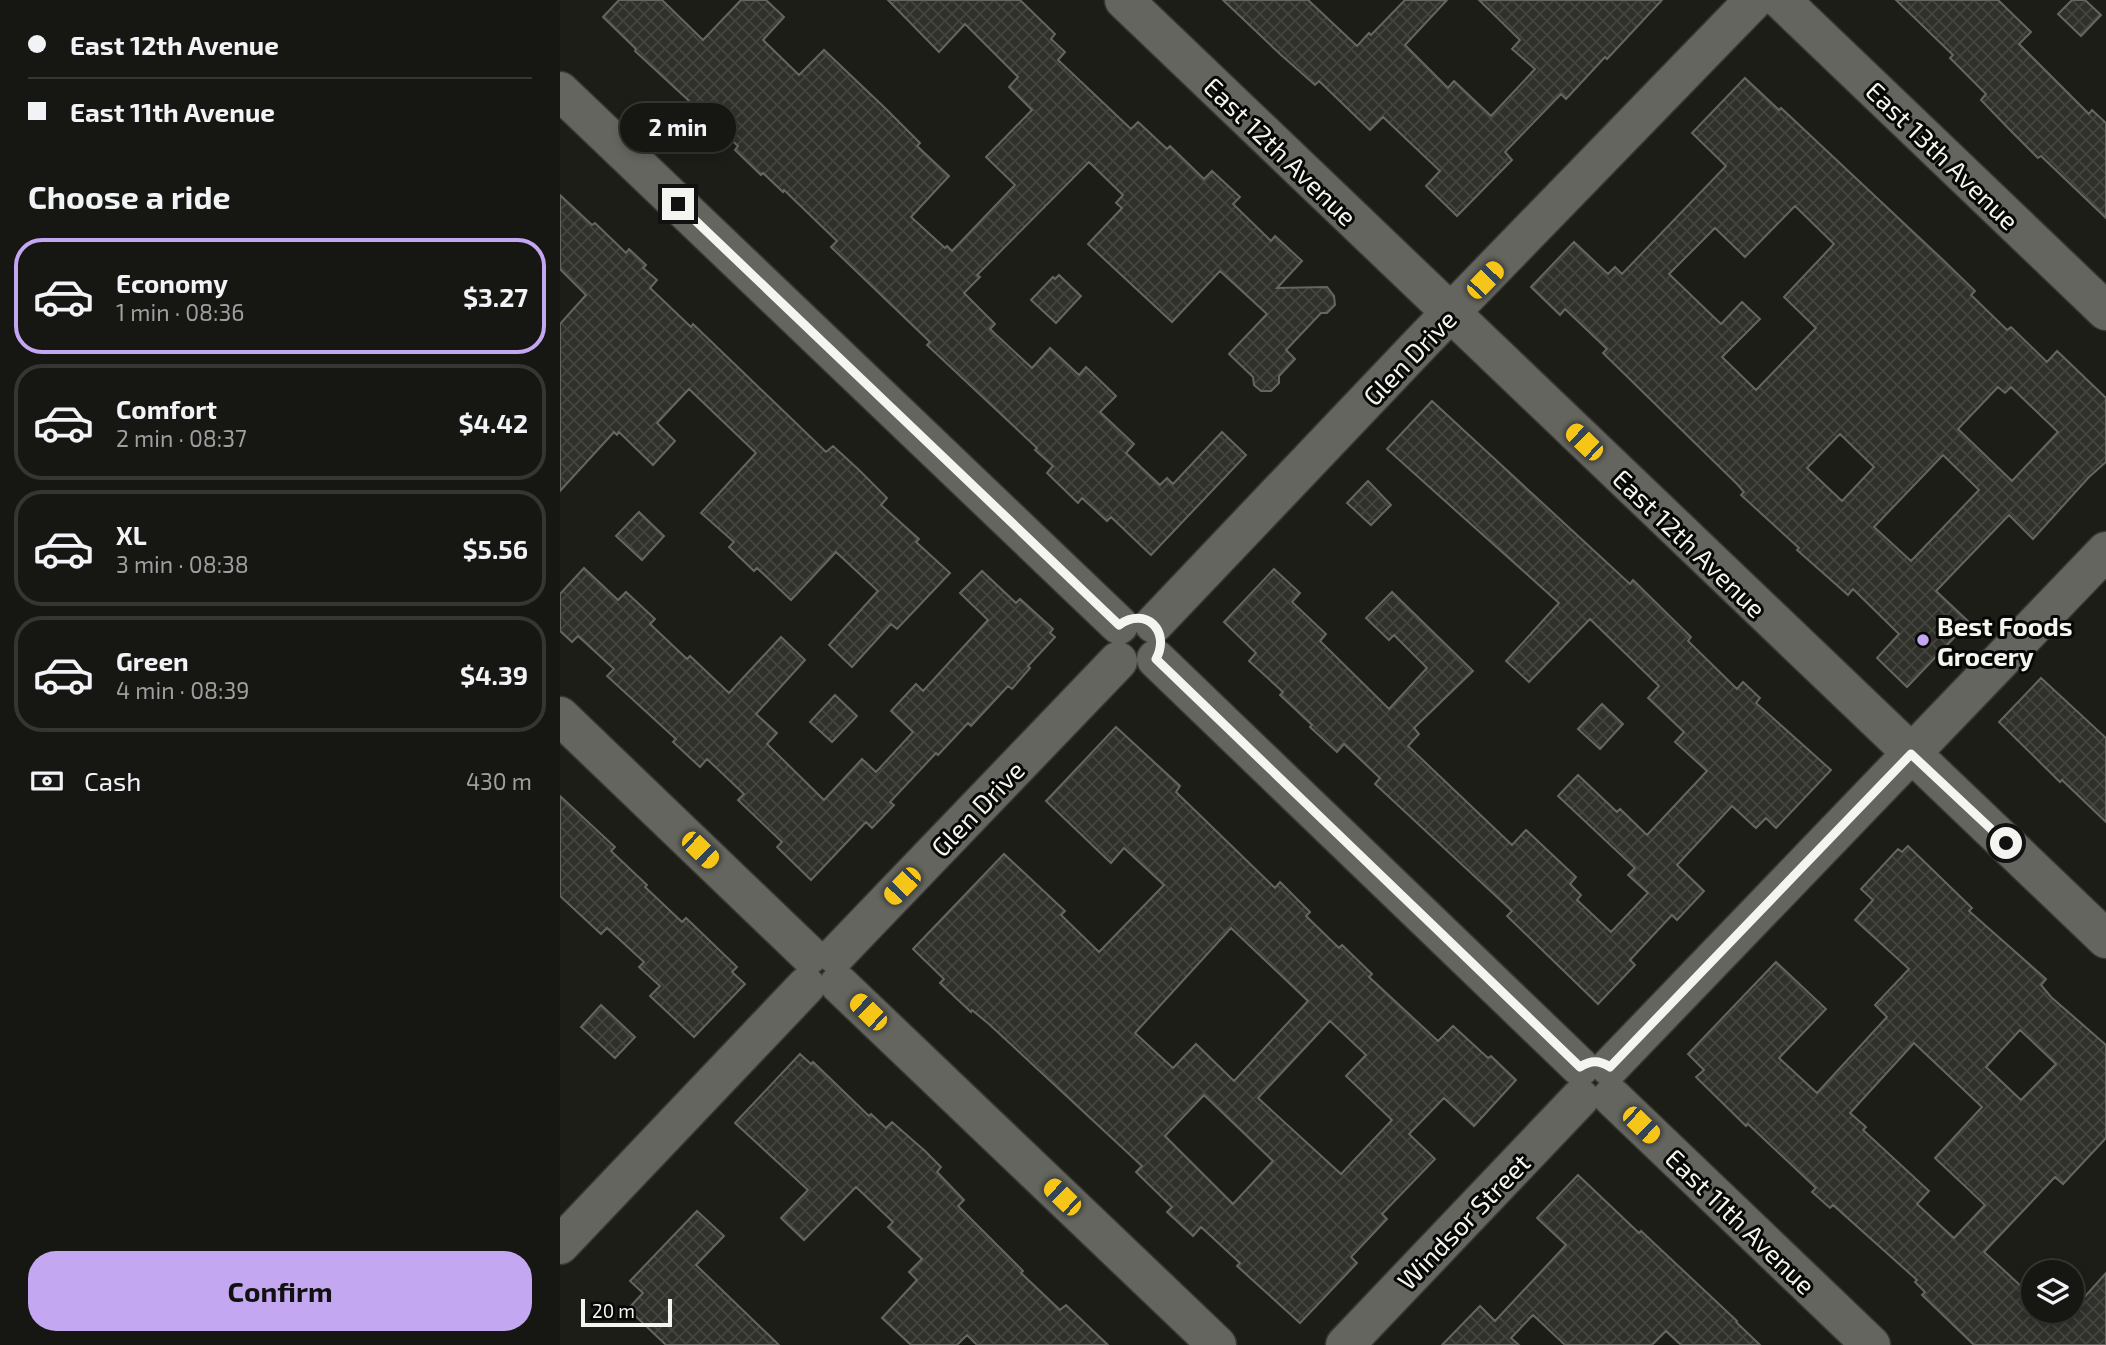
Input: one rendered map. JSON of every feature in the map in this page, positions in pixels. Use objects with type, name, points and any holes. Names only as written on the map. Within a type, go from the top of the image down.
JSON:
[{"type":"street","name":"East 12th Avenue","points":[[1124,0],[2106,939]]},
{"type":"street","name":"Glen Drive","points":[[560,1245],[1294,476],[1754,0]]},
{"type":"street","name":"East 13th Avenue","points":[[1780,0],[2106,311]]},
{"type":"street","name":"East 11th Avenue","points":[[560,91],[1871,1345]]},
{"type":"street","name":"Windsor Street","points":[[1345,1345],[2106,551]]},
{"type":"street","points":[[560,716],[822,970],[1217,1345]]},
{"type":"building","points":[[619,0],[662,0],[703,40],[741,0],[766,0],[784,17],[763,40],[799,75],[824,50],[920,143],[917,146],[949,176],[911,217],[945,248],[947,246],[952,251],[1015,185],[986,157],[1032,110],[1009,87],[1018,77],[965,24],[939,52],[888,0],[1020,0],[1055,34],[1051,39],[1065,52],[1058,60],[1131,129],[1138,122],[1167,149],[1170,146],[1204,179],[1212,171],[1240,197],[1233,204],[1271,241],[1275,236],[1302,261],[1277,288],[1327,287],[1334,296],[1335,305],[1327,313],[1321,313],[1286,350],[1295,359],[1279,376],[1279,383],[1271,391],[1261,391],[1254,385],[1253,377],[1229,354],[1267,314],[1220,271],[1172,322],[1088,244],[1122,208],[1116,203],[1123,195],[1089,162],[977,275],[980,277],[964,293],[995,324],[990,329],[1032,368],[1050,348],[1079,375],[1086,367],[1116,396],[1100,412],[1134,444],[1126,453],[1160,485],[1167,478],[1173,484],[1222,432],[1246,455],[1151,555],[1111,517],[1107,521],[1082,498],[1078,503],[1047,473],[1053,466],[1035,450],[1037,448],[927,345],[930,342],[831,247],[837,241],[784,190],[783,192],[763,173],[761,175],[735,150],[738,146],[635,51],[603,17]]},
{"type":"building","points":[[1223,0],[1308,0],[1357,46],[1405,0],[1447,0],[1405,45],[1448,88],[1454,81],[1491,116],[1535,69],[1512,49],[1520,40],[1479,0],[1662,0],[1566,99],[1561,94],[1505,152],[1512,160],[1457,216],[1426,186],[1440,171],[1383,117],[1370,130],[1319,81],[1315,85]]},
{"type":"building","points":[[1896,0],[1998,0],[2031,32],[2019,44],[2089,114],[2092,110],[2106,123],[2106,218],[2041,156],[2038,158],[1981,100],[1986,94],[1950,58],[1953,55]]},
{"type":"building","points":[[2072,0],[2085,0],[2101,15],[2081,36],[2058,14]]},
{"type":"building","points":[[1745,78],[1779,110],[1781,108],[1942,259],[1975,291],[1971,295],[2007,330],[2011,327],[2047,362],[2057,351],[2106,398],[2106,462],[2033,539],[2009,515],[1936,591],[1969,622],[1907,687],[1877,658],[1899,634],[1853,589],[1848,595],[1797,550],[1799,548],[1741,495],[1744,492],[1737,484],[1603,353],[1607,349],[1565,309],[1560,315],[1531,287],[1574,242],[1608,274],[1615,267],[1622,274],[1726,166],[1692,133]],"holes":[[[1795,206],[1834,244],[1784,297],[1816,328],[1756,390],[1722,357],[1760,319],[1742,302],[1721,324],[1669,274],[1715,228],[1745,257]],[[1998,387],[2005,393],[2011,387],[2058,432],[2012,481],[1958,429]],[[1840,434],[1874,467],[1842,501],[1807,468]],[[1943,455],[1979,490],[1911,561],[1874,527]]]},
{"type":"building","points":[[560,195],[626,253],[629,249],[646,265],[643,268],[657,280],[650,288],[691,327],[693,324],[826,452],[833,446],[859,470],[887,498],[881,505],[919,539],[916,542],[950,573],[897,629],[891,624],[852,667],[829,645],[878,591],[836,552],[791,600],[757,568],[754,571],[729,547],[734,542],[701,513],[756,453],[689,389],[657,423],[675,441],[653,465],[619,432],[617,435],[614,432],[560,491],[560,324],[586,295],[560,269]]},
{"type":"building","points":[[1059,275],[1081,296],[1056,323],[1031,300],[1053,277],[1055,279]]},
{"type":"building","points":[[1432,401],[1630,584],[1633,580],[1691,637],[1688,641],[1737,689],[1743,682],[1760,698],[1756,703],[1831,770],[1776,828],[1766,818],[1756,828],[1732,806],[1677,865],[1704,891],[1677,920],[1672,915],[1630,960],[1635,965],[1598,1004],[1507,916],[1512,911],[1375,784],[1380,778],[1344,744],[1337,752],[1310,727],[1312,725],[1280,695],[1283,692],[1249,661],[1256,653],[1224,622],[1274,569],[1300,593],[1292,602],[1326,634],[1320,641],[1389,709],[1427,668],[1394,635],[1389,640],[1366,618],[1392,592],[1473,671],[1414,728],[1419,734],[1408,746],[1512,845],[1526,830],[1576,877],[1570,884],[1581,895],[1577,900],[1611,932],[1648,893],[1628,875],[1635,868],[1558,796],[1578,775],[1617,812],[1620,809],[1647,835],[1707,771],[1675,742],[1684,732],[1648,698],[1659,686],[1590,619],[1529,682],[1506,661],[1559,603],[1387,449]]},
{"type":"building","points":[[1368,481],[1391,505],[1371,525],[1347,503]]},
{"type":"building","points":[[639,512],[664,536],[642,560],[616,536]]},
{"type":"building","points":[[584,568],[618,600],[626,592],[655,619],[650,624],[687,659],[690,656],[729,693],[781,637],[805,660],[756,714],[777,733],[767,744],[824,800],[862,759],[876,772],[913,732],[891,711],[916,684],[923,691],[988,620],[960,593],[982,571],[1016,603],[1020,599],[1053,629],[1050,633],[1055,637],[1028,666],[1030,668],[1012,689],[1008,686],[971,726],[968,723],[938,755],[936,753],[890,802],[894,805],[872,828],[866,822],[811,880],[777,847],[782,842],[738,800],[744,794],[707,759],[700,767],[673,742],[676,739],[607,676],[614,669],[578,636],[572,642],[560,631],[560,594]]},
{"type":"building","points":[[2041,678],[2106,738],[2106,822],[2062,780],[2060,782],[1999,722]]},
{"type":"building","points":[[835,695],[857,716],[832,742],[810,722]]},
{"type":"building","points":[[1602,704],[1623,724],[1600,749],[1578,729]]},
{"type":"building","points":[[1116,727],[1180,786],[1176,792],[1275,888],[1280,882],[1310,912],[1306,916],[1339,948],[1342,945],[1372,974],[1369,977],[1438,1041],[1453,1026],[1516,1080],[1474,1126],[1444,1098],[1409,1134],[1435,1159],[1382,1214],[1387,1219],[1351,1257],[1357,1263],[1300,1323],[1237,1266],[1240,1263],[1201,1227],[1193,1236],[1167,1212],[1172,1207],[1136,1172],[1142,1166],[990,1025],[972,1010],[971,1012],[940,983],[944,979],[913,949],[1004,854],[1065,911],[1061,915],[1099,952],[1164,885],[1124,848],[1111,863],[1046,801]],"holes":[[[1231,928],[1308,1001],[1234,1081],[1196,1044],[1173,1068],[1135,1033]],[[1330,1021],[1366,1055],[1346,1076],[1392,1120],[1341,1174],[1258,1098]],[[1204,1095],[1273,1161],[1233,1204],[1165,1136]]]},
{"type":"building","points":[[560,796],[615,847],[611,851],[647,885],[645,887],[682,922],[686,918],[737,967],[732,972],[745,984],[694,1037],[650,996],[660,986],[639,967],[644,962],[607,928],[601,934],[560,896]]},
{"type":"building","points":[[1908,846],[1972,908],[1969,911],[2046,979],[2041,985],[2051,997],[2106,1045],[2106,1138],[2063,1184],[2055,1177],[1984,1252],[2021,1286],[2021,1323],[2084,1323],[2084,1298],[2106,1273],[2106,1345],[1974,1345],[1922,1295],[1925,1292],[1915,1282],[1917,1280],[1833,1205],[1830,1208],[1812,1192],[1816,1188],[1696,1077],[1704,1070],[1688,1054],[1776,962],[1826,1009],[1779,1058],[1817,1093],[1887,1017],[1875,1005],[1909,969],[1855,920],[1873,900],[1861,889],[1898,849],[1902,852]],"holes":[[[2020,1030],[2056,1064],[2021,1100],[1986,1067]],[[1914,1043],[1982,1107],[1935,1158],[1985,1205],[1954,1238],[1917,1204],[1929,1191],[1863,1130],[1866,1127],[1850,1113]]]},
{"type":"building","points":[[601,1005],[635,1037],[615,1058],[581,1027]]},
{"type":"building","points":[[800,1054],[811,1064],[813,1062],[869,1116],[871,1114],[886,1128],[892,1122],[925,1151],[941,1167],[937,1172],[964,1200],[958,1206],[1023,1271],[1021,1273],[1060,1310],[1066,1305],[1108,1345],[977,1345],[967,1335],[957,1345],[911,1345],[882,1318],[917,1280],[909,1272],[922,1259],[888,1227],[893,1222],[856,1187],[804,1240],[781,1218],[808,1190],[735,1123]]},
{"type":"building","points":[[1578,1175],[1760,1345],[1681,1345],[1666,1331],[1652,1345],[1565,1345],[1533,1315],[1511,1338],[1519,1345],[1442,1345],[1480,1306],[1495,1321],[1566,1245],[1537,1218]]},
{"type":"building","points":[[697,1211],[724,1236],[696,1265],[779,1345],[666,1345],[628,1309],[643,1293],[630,1281]]},
{"type":"place","name":"Best Foods Grocery","points":[[1923,640]]},
{"type":"route","points":[[678,204],[1119,625],[1132,618],[1140,618],[1154,624],[1162,645],[1156,659],[1580,1067],[1598,1062],[1610,1067],[1911,754],[2006,843]]}]
